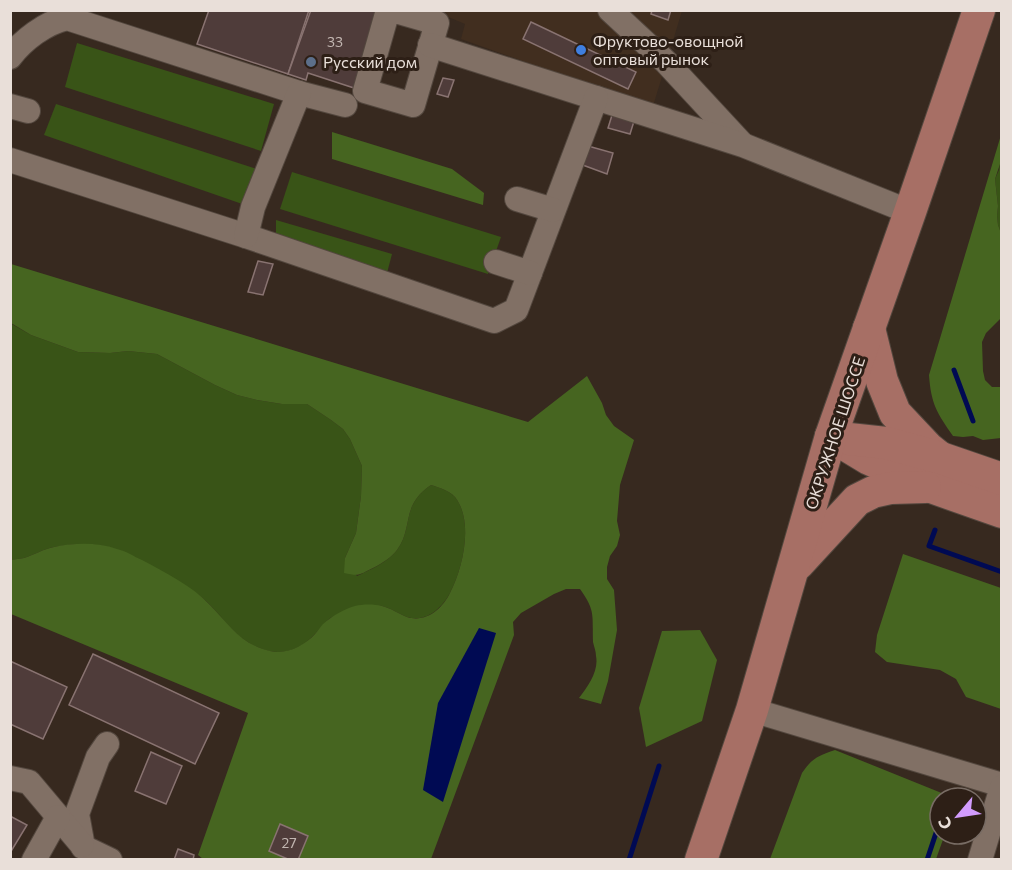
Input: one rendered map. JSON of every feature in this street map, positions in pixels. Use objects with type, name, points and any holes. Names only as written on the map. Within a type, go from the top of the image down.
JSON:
[{"type":"main road","name":"ОКРУЖНОЕ ШОССЕ","points":[[701,860],[752,710],[831,436],[979,10]]},
{"type":"main road","points":[[869,328],[882,381],[895,413],[928,448],[936,473]]},
{"type":"main road","points":[[831,436],[886,443],[1002,512]]},
{"type":"main road","points":[[793,569],[857,500],[873,492],[936,473],[1002,479]]},
{"type":"street","points":[[390,10],[437,24],[413,105],[365,91],[390,10]]},
{"type":"street","points":[[610,10],[666,62],[743,145]]},
{"type":"street","points":[[18,49],[57,20],[66,18],[299,93],[345,105]]},
{"type":"street","points":[[430,45],[743,145],[910,212]]},
{"type":"street","points":[[18,49],[51,47]]},
{"type":"street","points":[[246,236],[253,207],[299,93]]},
{"type":"street","points":[[10,160],[246,236],[494,321],[516,310],[596,98]]},
{"type":"street","points":[[517,199],[553,210]]},
{"type":"street","points":[[496,262],[530,273]]},
{"type":"street","points":[[752,710],[1002,786],[980,860]]},
{"type":"street","points":[[83,847],[77,814],[98,757],[107,744]]},
{"type":"street","points":[[10,778],[29,782],[83,847],[110,860]]},
{"type":"street","points":[[34,860],[58,817]]},
{"type":"shaded area","name":"Фруктово-овощной оптовый рынок","points":[[434,11],[682,11],[653,106],[461,39],[465,24]]},
{"type":"shaded area","points":[[479,628],[496,633],[443,802],[423,790],[438,703]]},
{"type":"green space","points":[[77,43],[274,104],[261,151],[65,87]]},
{"type":"green space","points":[[56,104],[260,170],[248,206],[44,135]]},
{"type":"green space","points":[[332,132],[452,169],[484,193],[483,205],[332,159]]},
{"type":"green space","points":[[1001,135],[1001,161],[995,179],[998,225],[1001,233],[1001,318],[986,333],[982,342],[985,380],[992,387],[1001,387],[1001,438],[983,440],[973,436],[953,436],[936,408],[931,394],[929,375]]},
{"type":"green space","points":[[1001,156],[1001,233],[997,216],[995,179]]},
{"type":"green space","points":[[292,172],[501,237],[488,274],[280,209]]},
{"type":"green space","points":[[276,220],[392,254],[387,273],[276,236]]},
{"type":"green space","points":[[11,264],[528,422],[587,376],[606,415],[614,426],[634,440],[620,485],[617,521],[620,535],[607,567],[607,579],[614,590],[617,630],[608,681],[601,704],[579,698],[596,667],[592,614],[589,603],[580,589],[566,589],[521,613],[513,622],[514,635],[431,859],[203,859],[198,855],[248,713],[11,614],[10,560],[69,545],[94,544],[120,550],[186,585],[203,598],[243,639],[260,648],[282,652],[300,646],[330,618],[355,606],[379,605],[414,618],[427,616],[438,609],[455,583],[462,558],[465,531],[461,507],[455,497],[431,485],[415,501],[402,541],[395,553],[384,562],[363,573],[354,575],[344,573],[345,558],[356,533],[362,466],[343,429],[307,404],[282,404],[237,395],[157,354],[128,351],[78,352],[31,335],[11,323]]},
{"type":"green space","points":[[10,323],[31,335],[78,352],[128,351],[157,354],[237,395],[282,404],[307,404],[331,420],[343,429],[350,439],[362,466],[356,533],[345,558],[357,576],[384,562],[397,550],[405,533],[411,509],[421,493],[431,485],[450,493],[461,507],[465,531],[459,571],[447,599],[433,613],[421,618],[407,617],[382,606],[339,614],[328,620],[310,639],[299,646],[288,651],[275,652],[248,642],[198,595],[143,562],[117,550],[88,544],[72,544],[11,560]]},
{"type":"green space","points":[[903,554],[1001,588],[1001,709],[966,697],[956,679],[940,670],[887,662],[875,652],[877,635]]},
{"type":"green space","points":[[700,630],[717,660],[702,721],[646,747],[639,708],[662,631]]},
{"type":"green space","points":[[835,750],[928,788],[928,846],[941,846],[936,859],[770,859],[802,773],[809,764]]},
{"type":"building","points":[[209,10],[309,10],[288,74],[197,44]]},
{"type":"building","points":[[311,10],[382,10],[354,88],[308,73],[306,80],[288,74]]},
{"type":"building","points":[[652,10],[671,10],[668,20],[651,14]]},
{"type":"building","points":[[531,22],[636,72],[628,89],[523,39]]},
{"type":"building","points":[[443,78],[454,80],[448,97],[437,94]]},
{"type":"building","points":[[613,112],[635,118],[630,134],[608,128]]},
{"type":"building","points":[[588,146],[613,153],[607,174],[580,164]]},
{"type":"building","points":[[258,261],[273,264],[263,295],[248,292]]},
{"type":"building","points":[[93,654],[219,713],[195,764],[69,705]]},
{"type":"building","points":[[10,661],[67,687],[43,739],[10,724]]},
{"type":"building","points":[[151,752],[182,766],[166,804],[135,791]]},
{"type":"building","points":[[10,816],[27,825],[10,853]]},
{"type":"building","points":[[280,824],[308,836],[298,860],[290,860],[269,851]]},
{"type":"building","points":[[178,849],[194,855],[193,860],[174,860]]},
{"type":"waterway","points":[[954,370],[973,421]]},
{"type":"waterway","points":[[935,530],[929,546],[1002,572]]},
{"type":"waterway","points":[[629,860],[659,766]]},
{"type":"waterway","points":[[927,860],[932,846]]},
{"type":"place","name":"Фруктово-овощной оптовый рынок","points":[[581,50]]},
{"type":"place","name":"Русский дом","points":[[311,62]]}]
